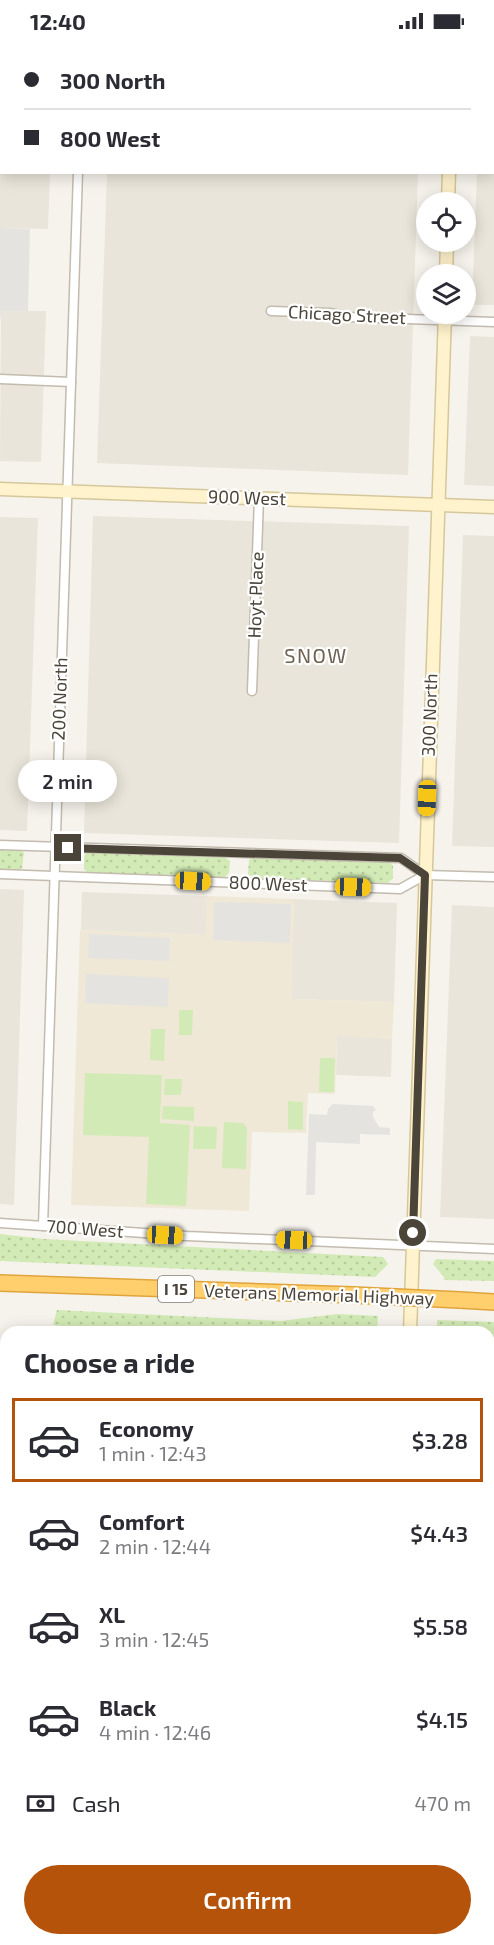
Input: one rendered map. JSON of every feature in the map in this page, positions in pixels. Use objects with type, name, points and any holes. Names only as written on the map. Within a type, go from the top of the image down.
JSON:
[{"type":"highway","name":"Veterans Memorial Highway","points":[[0,1283],[494,1302]]},
{"type":"street","name":"200 North","points":[[43,1226],[78,174]]},
{"type":"street","points":[[449,192],[450,174]]},
{"type":"street","name":"Chicago Street","points":[[272,310],[330,313],[349,317],[416,317]]},
{"type":"street","name":"Chicago Street","points":[[476,320],[494,322]]},
{"type":"street","name":"300 North","points":[[410,1326],[444,324]]},
{"type":"street","points":[[0,379],[71,382]]},
{"type":"street","name":"900 West","points":[[0,489],[494,507]]},
{"type":"street","name":"Hoyt Place","points":[[252,691],[259,498]]},
{"type":"street","name":"800 West","points":[[0,845],[400,858],[425,875]]},
{"type":"street","name":"800 West","points":[[0,874],[400,889],[425,875],[494,877]]},
{"type":"street","name":"700 West","points":[[0,1223],[187,1236],[494,1249]]},
{"type":"shaded area","points":[[0,174],[50,174],[48,229],[0,228]]},
{"type":"shaded area","points":[[107,174],[418,174],[408,475],[97,463]]},
{"type":"shaded area","points":[[477,174],[494,174],[494,305],[476,305],[476,264],[474,264],[474,252],[476,252]]},
{"type":"shaded area","points":[[0,228],[30,229],[28,311],[1,311],[0,322]]},
{"type":"shaded area","points":[[1,311],[46,311],[41,462],[0,461]]},
{"type":"shaded area","points":[[470,336],[494,337],[494,486],[464,485]]},
{"type":"shaded area","points":[[93,516],[409,526],[399,843],[84,833]]},
{"type":"shaded area","points":[[0,517],[38,518],[27,831],[0,830]]},
{"type":"shaded area","points":[[463,535],[494,536],[494,847],[452,846]]},
{"type":"shaded area","points":[[0,889],[24,890],[14,1205],[0,1204]]},
{"type":"shaded area","points":[[82,892],[207,896],[206,935],[81,930]]},
{"type":"shaded area","points":[[207,896],[294,899],[292,999],[394,1002],[392,1039],[337,1036],[335,1094],[308,1093],[306,1133],[252,1132],[249,1211],[71,1205],[80,930],[205,935]]},
{"type":"shaded area","points":[[294,899],[397,903],[394,1002],[291,999]]},
{"type":"shaded area","points":[[214,902],[291,904],[290,943],[213,940]]},
{"type":"shaded area","points":[[452,905],[494,907],[494,1219],[440,1217]]},
{"type":"shaded area","points":[[89,934],[170,938],[169,961],[88,958]]},
{"type":"shaded area","points":[[86,974],[169,978],[168,1007],[85,1003]]},
{"type":"shaded area","points":[[337,1035],[392,1039],[391,1077],[336,1075]]},
{"type":"shaded area","points":[[333,1104],[373,1106],[376,1110],[373,1112],[373,1117],[379,1127],[390,1128],[390,1135],[360,1134],[360,1144],[316,1142],[315,1195],[306,1195],[309,1114],[327,1115],[328,1109]]},
{"type":"green space","points":[[0,848],[21,850],[24,853],[22,868],[17,871],[0,870]]},
{"type":"green space","points":[[87,852],[223,856],[230,861],[229,873],[224,878],[88,873],[84,869],[84,856]]},
{"type":"green space","points":[[254,857],[389,861],[393,866],[393,878],[388,883],[254,878],[248,874],[249,860]]},
{"type":"green space","points":[[179,1010],[193,1010],[192,1035],[179,1035]]},
{"type":"green space","points":[[151,1029],[165,1029],[164,1061],[150,1060]]},
{"type":"green space","points":[[320,1058],[335,1058],[334,1092],[319,1092]]},
{"type":"green space","points":[[85,1073],[162,1075],[160,1123],[190,1125],[186,1206],[146,1204],[149,1137],[83,1135]]},
{"type":"green space","points":[[165,1079],[182,1079],[181,1095],[164,1095]]},
{"type":"green space","points":[[288,1101],[303,1102],[303,1130],[288,1129]]},
{"type":"green space","points":[[163,1106],[194,1107],[194,1121],[162,1119]]},
{"type":"green space","points":[[224,1122],[243,1123],[247,1128],[246,1169],[222,1168]]},
{"type":"green space","points":[[194,1126],[217,1127],[216,1149],[193,1149]]},
{"type":"green space","points":[[0,1234],[44,1239],[383,1257],[388,1264],[375,1277],[0,1261]]},
{"type":"green space","points":[[436,1259],[494,1261],[494,1281],[444,1280],[433,1264]]},
{"type":"green space","points":[[57,1310],[281,1321],[337,1314],[378,1316],[377,1326],[53,1325]]},
{"type":"green space","points":[[437,1320],[494,1322],[494,1326],[437,1326]]},
{"type":"district","name":"SNOW","points":[[316,656]]},
{"type":"route","points":[[68,848],[400,858],[425,875],[413,1233]]}]
